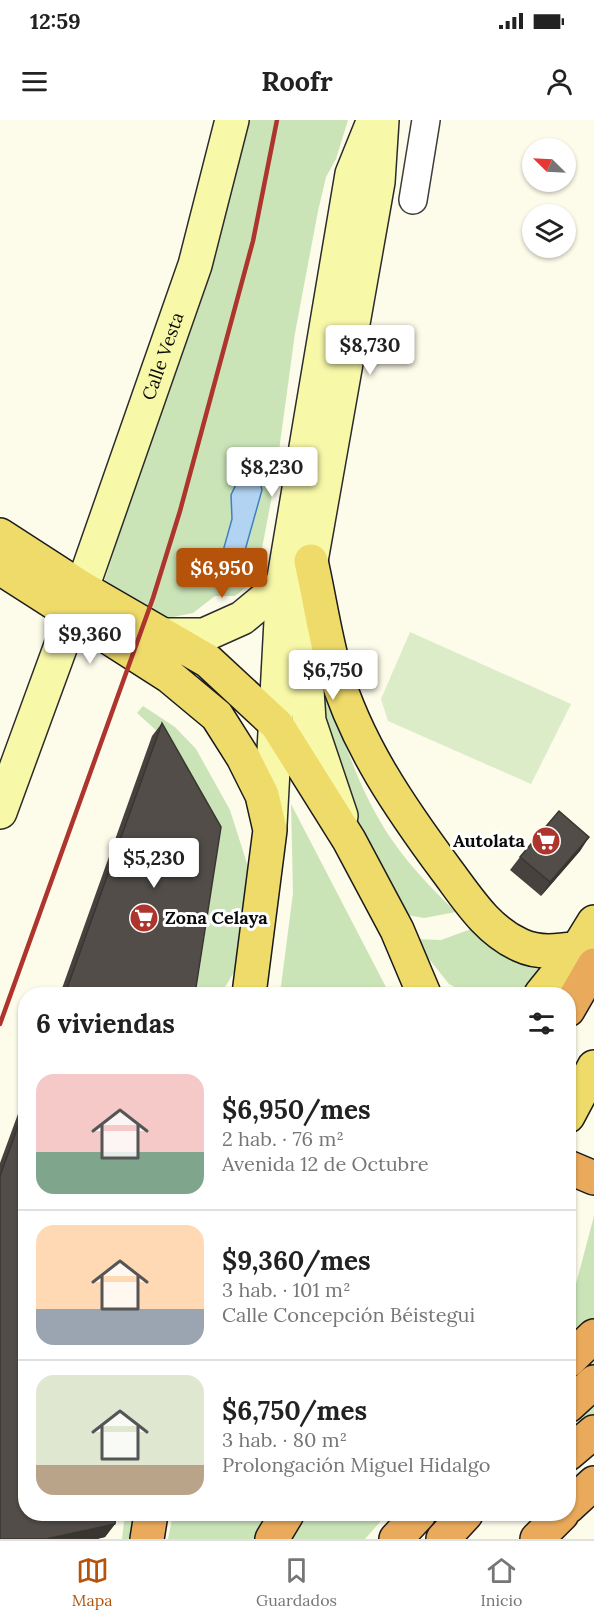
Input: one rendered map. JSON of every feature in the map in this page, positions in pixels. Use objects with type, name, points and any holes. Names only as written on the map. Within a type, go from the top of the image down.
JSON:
[{"type":"highway","points":[[575,987],[589,945]]},
{"type":"highway","points":[[576,1170],[594,1178]]},
{"type":"highway","points":[[576,1353],[594,1336]]},
{"type":"highway","points":[[576,1399],[594,1382]]},
{"type":"highway","points":[[576,1447],[594,1431]]},
{"type":"highway","points":[[147,1539],[151,1521]]},
{"type":"highway","points":[[272,1539],[283,1521]]},
{"type":"highway","points":[[443,1539],[460,1521]]},
{"type":"main road","points":[[0,535],[77,601],[110,637],[169,676],[217,716],[243,757],[262,795],[270,830],[250,987]]},
{"type":"main road","points":[[311,561],[335,669],[377,770],[406,816],[474,907],[505,937],[537,950],[550,952],[589,945]]},
{"type":"main road","points":[[0,568],[77,601],[168,635],[208,661],[277,725],[349,840],[397,930],[421,987]]},
{"type":"main road","points":[[548,987],[589,945]]},
{"type":"main road","points":[[576,1101],[594,1067]]},
{"type":"street","name":"Calle Vesta","points":[[0,813],[195,265],[232,120]]},
{"type":"street","points":[[270,830],[283,584],[352,174],[374,120]]},
{"type":"street","points":[[349,840],[309,721],[303,627],[311,561],[378,182],[382,120]]},
{"type":"street","points":[[413,200],[426,120]]},
{"type":"street","points":[[168,635],[204,635],[242,618],[283,584]]},
{"type":"street","points":[[56,659],[80,641],[110,637]]},
{"type":"green space","points":[[245,120],[348,120],[336,159],[326,177],[318,211],[295,333],[275,480],[260,559],[250,584],[235,596],[215,596],[193,613],[168,618],[104,582],[228,202]]},
{"type":"green space","points":[[410,632],[571,704],[531,784],[388,721],[381,699]]},
{"type":"green space","points":[[322,675],[351,760],[380,821],[414,868],[456,912],[424,918],[396,913],[369,863],[323,721]]},
{"type":"green space","points":[[143,706],[175,727],[196,749],[230,810],[249,870],[242,935],[234,972],[225,987],[197,987],[220,834],[157,731],[137,713]]},
{"type":"green space","points":[[291,804],[386,987],[281,987],[293,893]]},
{"type":"green space","points":[[474,928],[517,960],[542,971],[536,987],[455,987],[449,984],[413,939],[441,940]]},
{"type":"green space","points":[[594,1216],[594,1418],[586,1426],[576,1414],[576,1284]]},
{"type":"green space","points":[[124,1521],[143,1521],[140,1539],[122,1539]]},
{"type":"green space","points":[[172,1521],[381,1521],[365,1539],[168,1539]]},
{"type":"water","points":[[239,478],[253,478],[260,481],[262,490],[244,554],[239,557],[226,555],[223,551],[232,519],[231,495]]},
{"type":"building","name":"Zona Celaya","points":[[162,723],[221,827],[196,987],[68,987]]},
{"type":"building","points":[[559,811],[589,837],[550,882],[520,857]]},
{"type":"building","points":[[18,1126],[18,1521],[115,1521],[115,1524],[46,1539],[0,1539],[0,1176]]},
{"type":"railway","points":[[0,1024],[153,598],[180,511],[253,241],[277,120]]},
{"type":"place","name":"Autolata","points":[[546,841]]},
{"type":"place","name":"Zona Celaya","points":[[144,918]]}]
